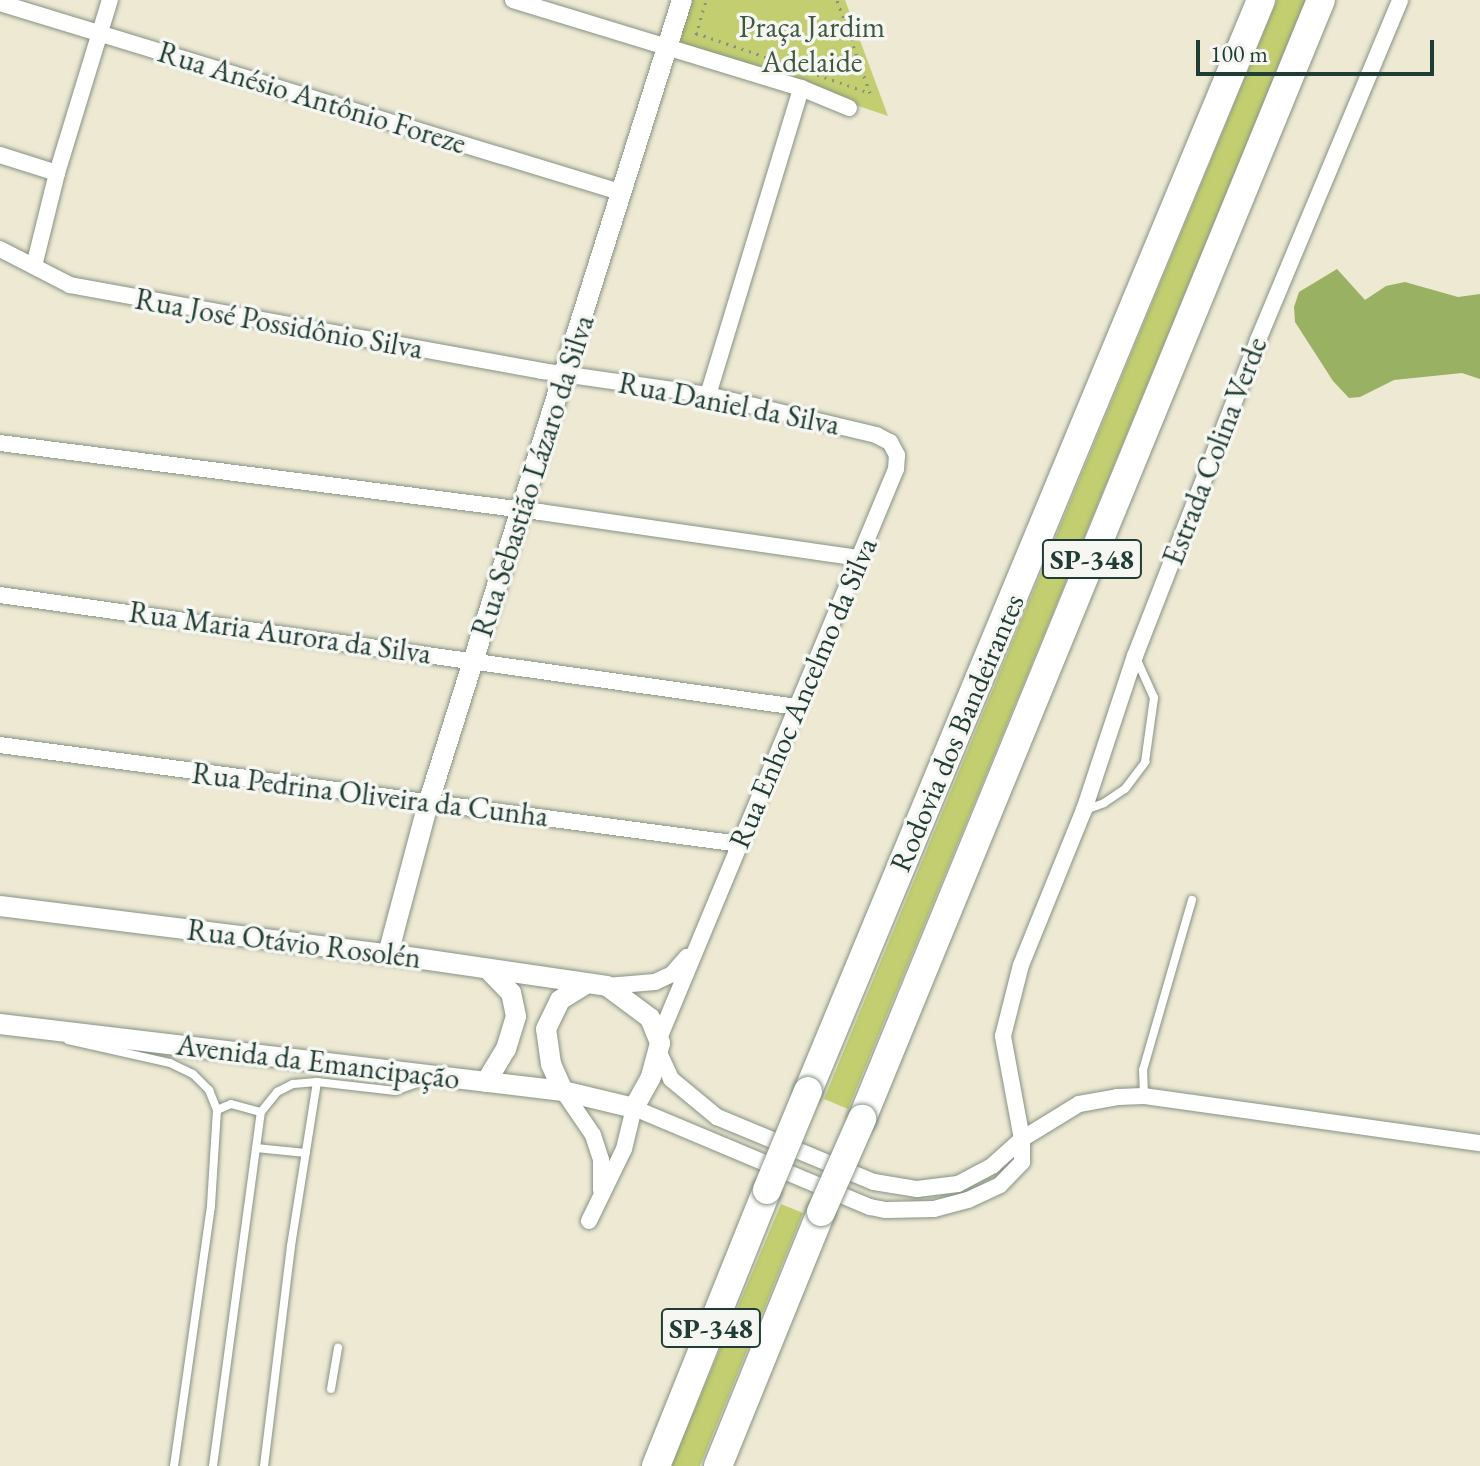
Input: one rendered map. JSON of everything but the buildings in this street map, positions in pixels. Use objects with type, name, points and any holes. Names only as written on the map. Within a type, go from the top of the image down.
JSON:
[{"type":"highway","name":"Rodovia dos Bandeirantes","points":[[656,1466],[767,1190],[1261,0]]},
{"type":"highway","name":"Rodovia dos Bandeirantes","points":[[718,1466],[1321,0]]},
{"type":"street","points":[[34,266],[57,173],[110,0]]},
{"type":"street","points":[[513,0],[667,50],[801,88],[849,108]]},
{"type":"street","name":"Rua Sebastião Lázaro da Silva","points":[[388,954],[428,804],[682,0]]},
{"type":"street","name":"Estrada Colina Verde","points":[[634,1108],[870,1207],[886,1210],[934,1209],[984,1194],[1000,1185],[1022,1162],[1022,1139],[1003,1036],[1021,965],[1084,810],[1135,656],[1258,340],[1400,0]]},
{"type":"street","name":"Rua Anésio Antônio Foreze","points":[[0,3],[623,193]]},
{"type":"street","points":[[708,395],[801,88]]},
{"type":"street","points":[[0,155],[57,173]]},
{"type":"street","name":"Rua José Possidônio Silva","points":[[0,249],[70,285],[566,373]]},
{"type":"street","name":"Rua Daniel da Silva","points":[[566,373],[708,395],[876,435],[890,442]]},
{"type":"street","name":"Rua Enhoc Ancelmo da Silva","points":[[660,1045],[698,944],[896,469],[897,455],[890,442]]},
{"type":"street","points":[[0,443],[861,558]]},
{"type":"street","name":"Rua Maria Aurora da Silva","points":[[0,595],[797,707]]},
{"type":"street","name":"Rua Pedrina Oliveira da Cunha","points":[[0,745],[740,844]]},
{"type":"street","name":"Rua Otávio Rosolén","points":[[0,906],[388,954],[607,986]]},
{"type":"street","name":"Rua Enhoc Ancelmo da Silva","points":[[607,986],[655,982],[672,974],[698,944]]},
{"type":"street","points":[[486,1082],[506,1049],[516,1016],[511,993],[488,969]]},
{"type":"street","points":[[584,985],[560,1000],[546,1029],[551,1064],[563,1091],[593,1135],[601,1160],[601,1194]]},
{"type":"street","points":[[607,986],[640,1008],[660,1045],[671,1079],[717,1117],[874,1182],[917,1189],[958,1184],[993,1165],[1022,1139],[1079,1104],[1144,1096],[1480,1143]]},
{"type":"street","name":"Avenida da Emancipação","points":[[0,1024],[563,1091],[634,1108]]},
{"type":"street","points":[[589,1221],[624,1149],[634,1108],[660,1045]]},
{"type":"lane","points":[[1084,810],[1104,803],[1125,789],[1145,762],[1154,698],[1135,656]]},
{"type":"lane","points":[[1144,1096],[1143,1070],[1192,900]]},
{"type":"lane","points":[[42,1030],[82,1045],[170,1063],[201,1082],[209,1090],[217,1110],[211,1206],[174,1466]]},
{"type":"lane","points":[[213,1466],[261,1112],[277,1092],[293,1084],[317,1082],[395,1091],[439,1076]]},
{"type":"lane","points":[[264,1466],[317,1082]]},
{"type":"lane","points":[[217,1110],[231,1104],[261,1112]]},
{"type":"lane","points":[[256,1148],[306,1153]]},
{"type":"lane","points":[[331,1389],[338,1348]]},
{"type":"path","points":[[706,0],[696,33],[870,93],[837,0]]},
{"type":"green space","name":"Praça Jardim Adelaide","points":[[690,0],[845,0],[888,116],[683,47],[679,37]]},
{"type":"green space","points":[[1277,0],[1306,0],[848,1109],[824,1099]]},
{"type":"green space","points":[[1337,269],[1365,300],[1386,286],[1405,282],[1458,297],[1480,294],[1480,379],[1462,373],[1394,380],[1360,397],[1349,398],[1333,381],[1295,322],[1294,307],[1299,292]]},
{"type":"green space","points":[[781,1204],[803,1213],[700,1466],[671,1466]]}]
